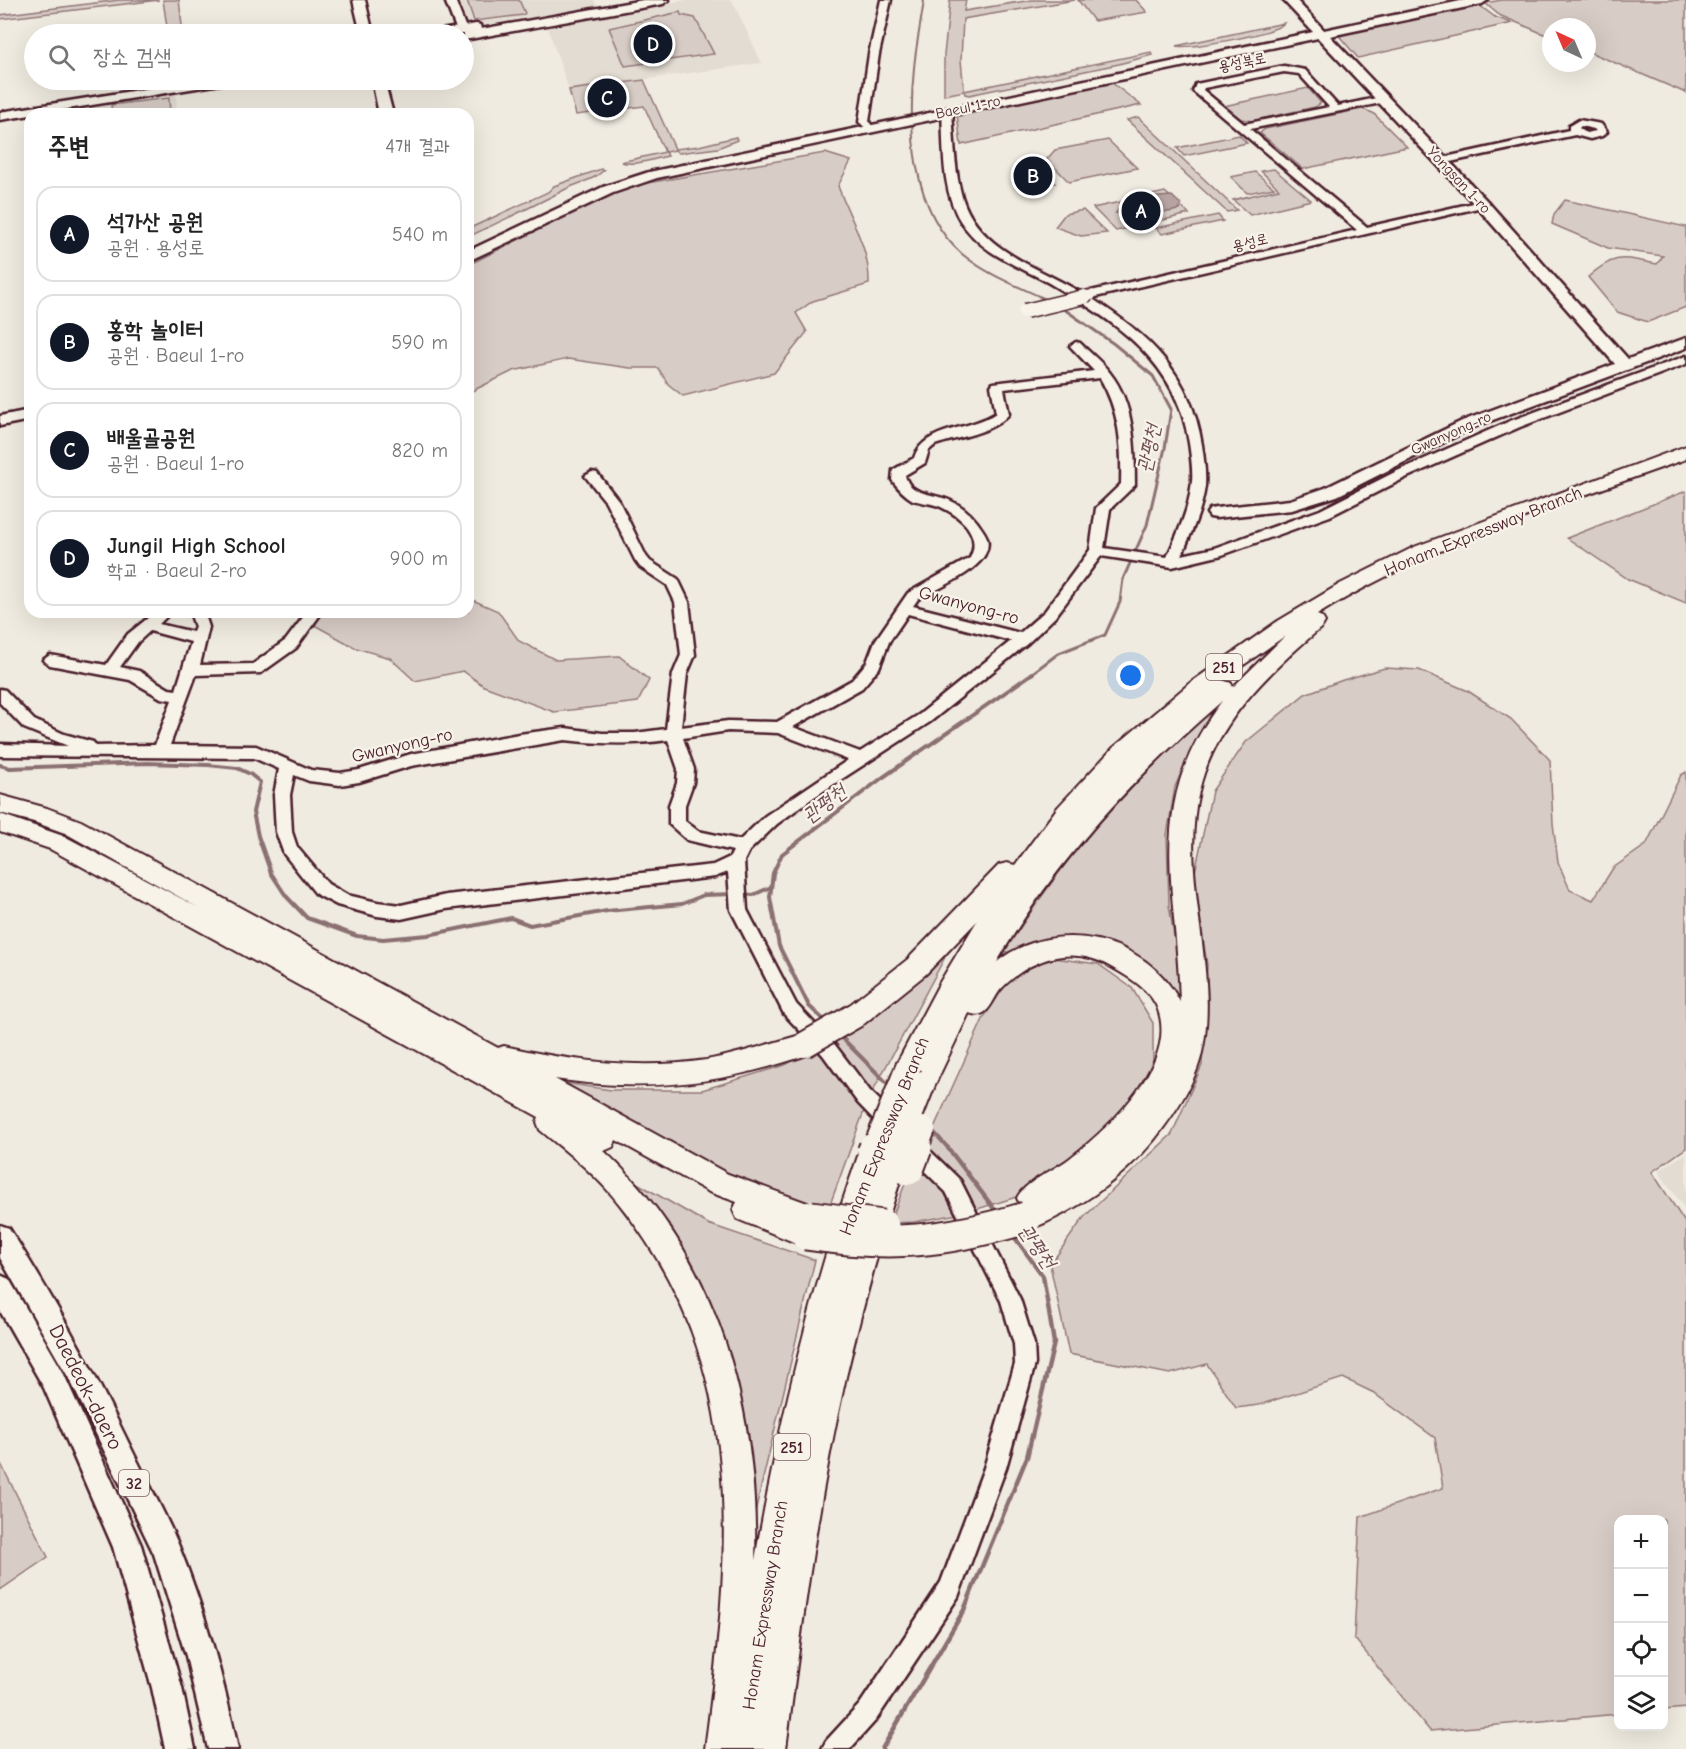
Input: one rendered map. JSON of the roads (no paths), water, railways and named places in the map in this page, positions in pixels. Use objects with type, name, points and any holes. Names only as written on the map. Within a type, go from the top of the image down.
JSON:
[{"type":"highway","name":"Honam Expressway Branch","points":[[923,1081],[937,1008],[975,940],[1016,879],[1096,779],[1143,733],[1219,671],[1269,635],[1316,606],[1413,555],[1686,452]]},
{"type":"highway","name":"Honam Expressway Branch","points":[[769,1749],[809,1479],[853,1282],[891,1161],[923,1081],[952,1019],[991,948],[1034,885],[1112,788],[1157,744],[1281,643],[1315,622],[1427,563],[1686,465]]},
{"type":"highway","points":[[1023,1211],[1062,1202],[1108,1169],[1147,1129],[1181,1075],[1192,1028],[1191,975],[1183,904],[1180,845],[1188,789],[1222,713],[1268,663],[1315,622]]},
{"type":"highway","points":[[456,1040],[490,1053],[546,1066],[642,1075],[707,1070],[804,1045],[882,998],[917,967],[1096,779]]},
{"type":"highway","points":[[0,804],[39,814],[73,827],[719,1183],[809,1226]]},
{"type":"highway","points":[[0,823],[58,843],[709,1195],[866,1242],[920,1241],[980,1232],[1023,1211],[1095,1156],[1116,1137],[1145,1100],[1165,1066],[1173,1036],[1171,1012],[1156,986],[1129,964],[1088,947],[1055,946],[1028,953],[1014,961],[990,982],[966,1026],[923,1081],[891,1161]]},
{"type":"highway","points":[[493,1080],[562,1132],[606,1170],[630,1196],[652,1224],[678,1265],[707,1324],[721,1367],[732,1417],[741,1509],[734,1666],[722,1749]]},
{"type":"highway","name":"Honam Expressway Branch","points":[[742,1749],[765,1591],[810,1359],[832,1273],[891,1161]]},
{"type":"main road","points":[[359,0],[365,24]]},
{"type":"main road","points":[[474,31],[639,0]]},
{"type":"main road","points":[[474,31],[663,0]]},
{"type":"main road","name":"Yongsan 1-ro","points":[[1289,0],[1381,100],[1482,204],[1624,364]]},
{"type":"main road","name":"Baeul 1-ro","points":[[474,246],[585,190],[624,175],[1317,30],[1444,0]]},
{"type":"main road","name":"Baeul 1-ro","points":[[1317,30],[1482,0]]},
{"type":"main road","points":[[0,111],[125,90]]},
{"type":"main road","points":[[49,108],[160,90]]},
{"type":"main road","points":[[380,90],[385,108]]},
{"type":"main road","points":[[0,116],[24,112]]},
{"type":"main road","name":"Baeul 1-ro","points":[[474,254],[597,195],[632,182],[872,123]]},
{"type":"main road","points":[[474,241],[499,234]]},
{"type":"main road","name":"Gwanyong-ro","points":[[1216,513],[1292,505],[1331,492],[1468,424],[1624,364],[1686,343]]},
{"type":"main road","points":[[0,421],[24,416]]},
{"type":"main road","points":[[0,429],[24,425]]},
{"type":"main road","name":"Daedeok-daero","points":[[0,1236],[32,1284],[60,1335],[109,1431],[172,1564],[219,1725],[223,1749]]},
{"type":"main road","name":"Daedeok-daero","points":[[0,1287],[52,1379],[126,1545],[167,1688],[180,1749]]},
{"type":"street","points":[[450,0],[459,24]]},
{"type":"street","points":[[872,123],[874,54],[886,0]]},
{"type":"street","name":"용성북로","points":[[1336,109],[1302,72],[1296,70],[1284,69],[1200,86],[1198,91],[1365,231]]},
{"type":"street","points":[[1242,128],[1381,100]]},
{"type":"street","points":[[944,109],[954,192],[963,215],[976,234],[998,251],[1105,312],[1146,344],[1177,382],[1189,406],[1196,433],[1198,486],[1193,510],[1172,562]]},
{"type":"street","points":[[1441,161],[1576,132]]},
{"type":"street","name":"용성로","points":[[1025,311],[1482,204]]},
{"type":"street","points":[[288,765],[282,795],[284,832],[290,850],[322,889],[342,900],[377,909],[401,912],[446,902],[715,871],[738,859],[771,820],[808,793],[925,718],[1023,639],[1050,614],[1104,552],[1103,508],[1128,485],[1127,432],[1116,392],[1105,374],[1077,346]]},
{"type":"street","points":[[1104,552],[1172,562],[1217,552],[1325,513],[1400,475],[1515,424],[1686,360]]},
{"type":"street","points":[[904,608],[913,596],[975,561],[981,550],[982,539],[972,523],[959,512],[945,503],[916,496],[899,480],[898,473],[920,460],[923,449],[930,442],[992,422],[1003,414],[997,386],[1105,374]]},
{"type":"street","points":[[592,476],[612,501],[640,557],[645,564],[673,582],[682,602],[688,655],[680,674],[673,732],[686,769],[685,783],[677,805],[677,824],[693,836],[738,859]]},
{"type":"street","name":"Gwanyong-ro","points":[[0,750],[49,752],[161,749],[256,752],[309,775],[340,778],[359,776],[411,760],[565,734],[602,739],[635,739],[728,726],[779,728],[858,684],[874,664],[882,641],[904,608],[1023,639]]},
{"type":"street","points":[[109,671],[133,638],[157,618]]},
{"type":"street","points":[[161,749],[191,670],[202,627],[199,618]]},
{"type":"street","points":[[191,670],[256,669],[291,644],[310,618]]},
{"type":"street","points":[[148,625],[171,633],[199,638]]},
{"type":"street","points":[[50,660],[134,675],[166,694],[182,696]]},
{"type":"street","points":[[0,694],[29,724],[59,738],[118,751]]},
{"type":"street","points":[[779,728],[861,759]]},
{"type":"street","points":[[49,752],[59,738]]},
{"type":"street","points":[[738,859],[739,910],[790,1009],[830,1050],[864,1097],[953,1186],[1010,1299],[1024,1344],[1025,1364],[998,1458],[950,1589],[868,1712],[834,1749]]},
{"type":"waterway","name":"관평천","points":[[924,0],[912,92],[913,142],[923,192],[945,236],[962,254],[1011,284],[1043,298]]},
{"type":"waterway","name":"관평천","points":[[1040,297],[1049,301]]},
{"type":"waterway","name":"관평천","points":[[1031,674],[1059,653],[1105,635],[1120,602],[1123,579],[1147,525],[1165,448],[1171,409],[1153,376],[1114,344],[1061,307]]},
{"type":"waterway","name":"관평천","points":[[826,1022],[809,1006],[779,946],[770,897],[773,873],[782,854],[882,778],[1033,673]]},
{"type":"waterway","points":[[0,765],[10,768],[148,763],[208,765],[237,768],[250,774],[260,782],[253,812],[258,836],[271,873],[286,896],[307,918],[357,936],[383,939],[428,935],[511,918],[530,925],[607,911],[682,904],[704,895],[734,894]]},
{"type":"waterway","points":[[741,894],[753,895],[771,887]]},
{"type":"waterway","name":"관평천","points":[[838,1034],[890,1086]]},
{"type":"waterway","name":"관평천","points":[[932,1130],[949,1149]]},
{"type":"waterway","name":"관평천","points":[[948,1148],[998,1214]]},
{"type":"waterway","name":"관평천","points":[[882,1749],[964,1610],[1027,1457],[1054,1343],[1043,1276],[1013,1235]]},
{"type":"place","name":"Jungil High School","points":[[653,44]]},
{"type":"place","name":"배울골공원","points":[[607,98]]},
{"type":"place","name":"홍학 놀이터","points":[[1033,176]]},
{"type":"place","name":"석가산 공원","points":[[1141,211]]}]
